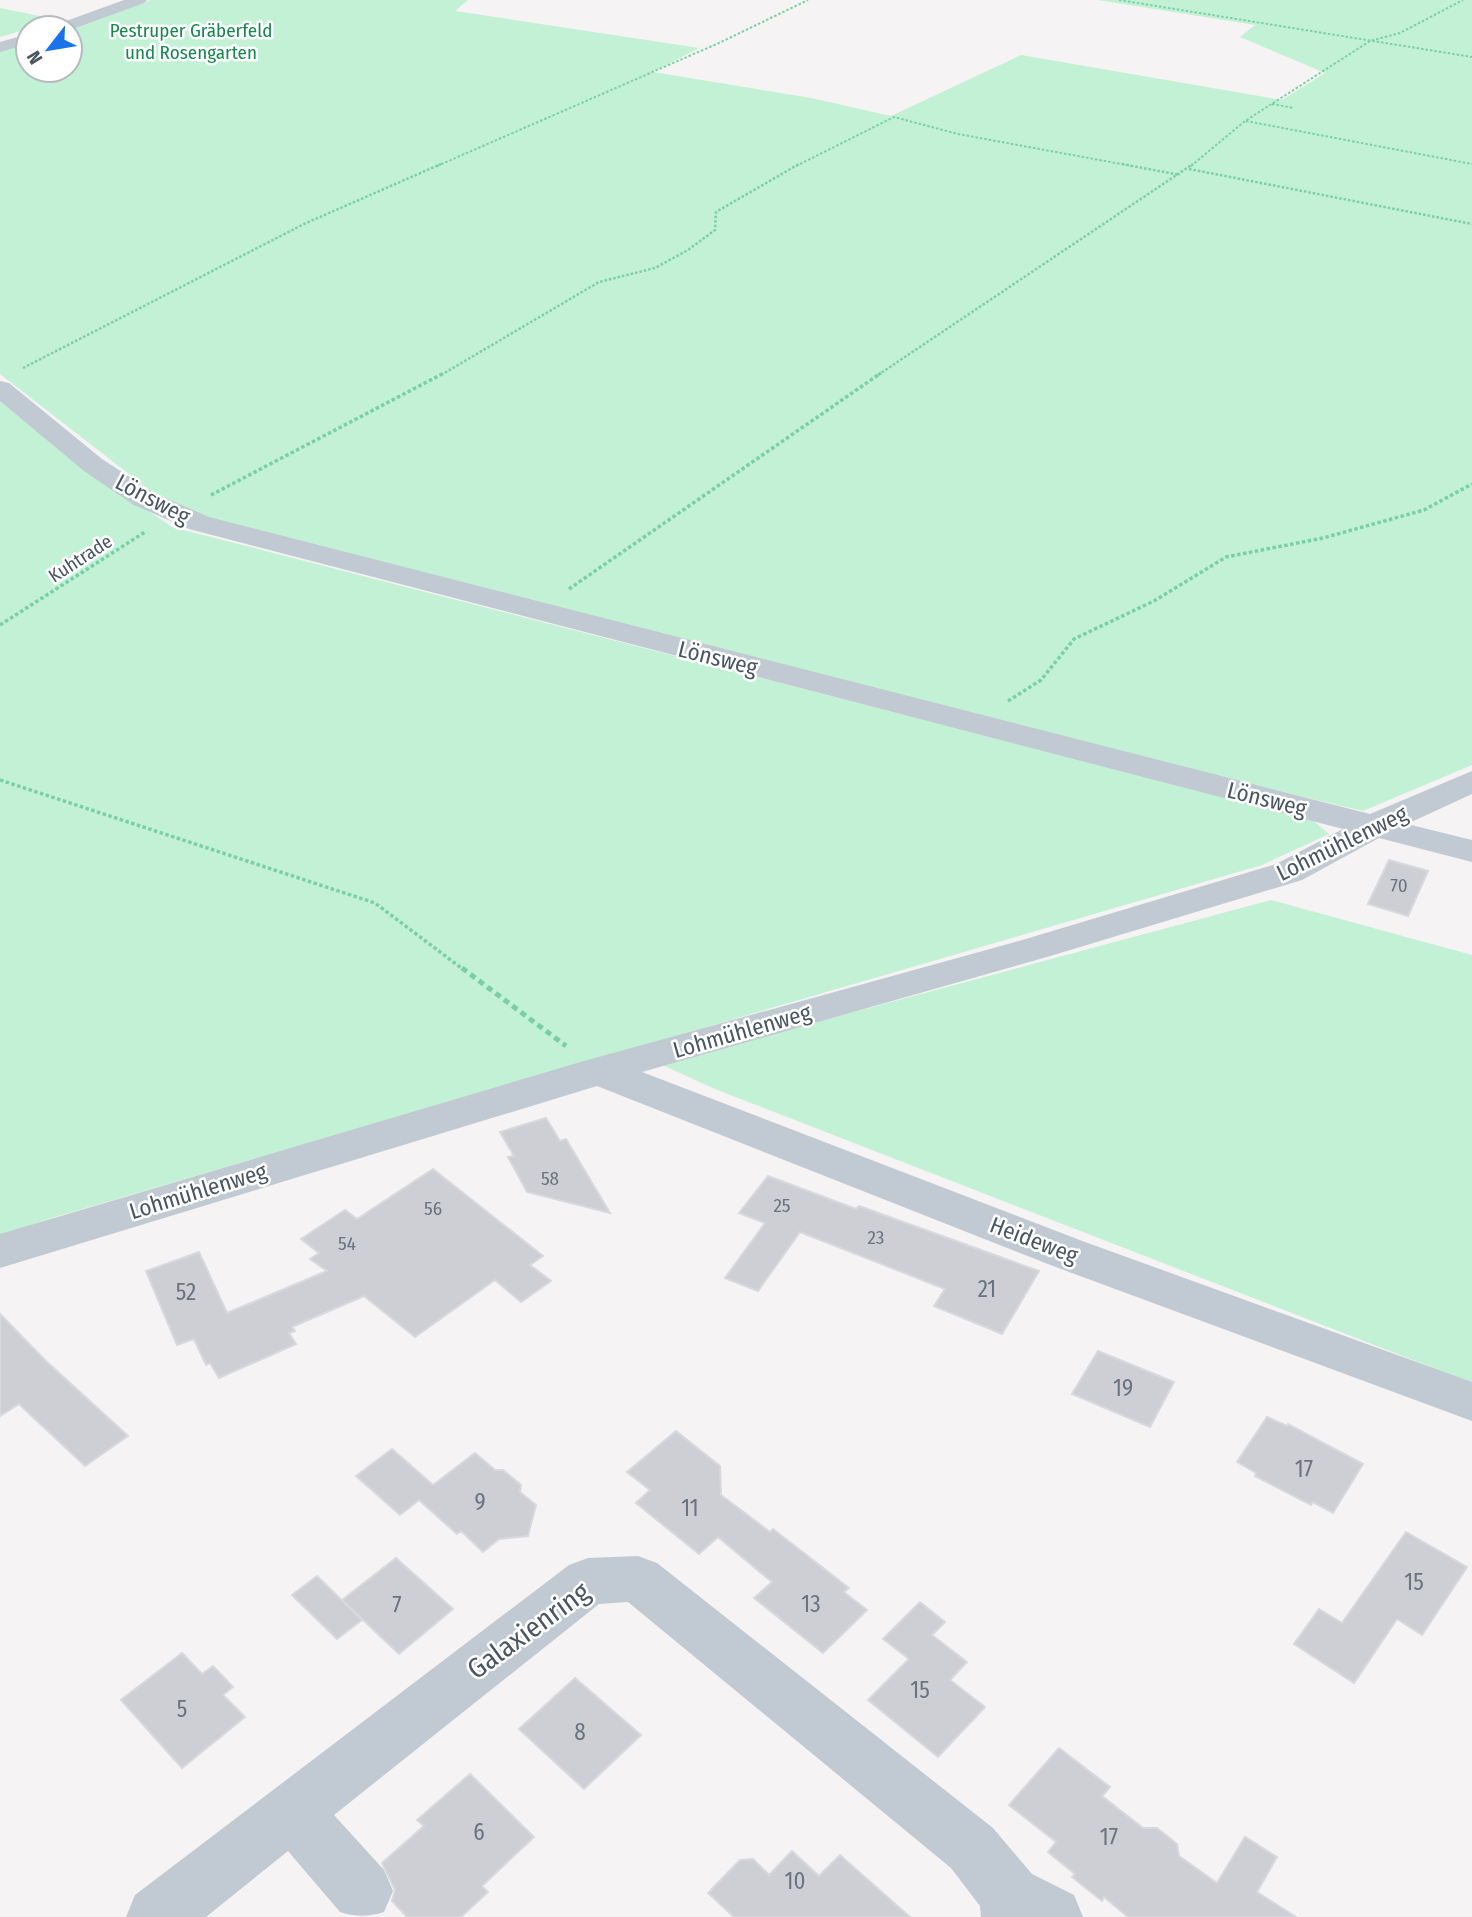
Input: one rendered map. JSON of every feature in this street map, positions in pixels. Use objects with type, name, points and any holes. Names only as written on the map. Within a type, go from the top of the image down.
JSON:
[{"type":"street","points":[[84,20],[138,0]]},
{"type":"street","name":"Lönsweg","points":[[6,381],[93,465],[144,499],[174,514],[536,612],[1472,851]]},
{"type":"street","name":"Lohmühlenweg","points":[[0,1251],[599,1071],[1032,949],[1289,872],[1374,826],[1472,781]]},
{"type":"street","name":"Heideweg","points":[[599,1071],[1069,1254],[1472,1402]]},
{"type":"street","name":"Galaxienring","points":[[157,1917],[588,1581],[638,1579],[972,1849],[1025,1910]]},
{"type":"street","points":[[292,1811],[362,1891]]},
{"type":"path","points":[[6,381],[304,224],[719,43],[808,0]]},
{"type":"path","points":[[1119,0],[1472,57]]},
{"type":"path","points":[[536,612],[924,343],[1189,169],[1245,121],[1370,41],[1400,33],[1463,0]]},
{"type":"path","points":[[1271,104],[1294,108]]},
{"type":"path","name":"Kuhtrade","points":[[0,625],[174,514],[480,354],[599,282],[655,268],[688,250],[715,230],[716,212],[828,148],[894,117],[957,134],[1180,175]]},
{"type":"path","points":[[1245,121],[1472,164]]},
{"type":"path","points":[[1189,169],[1472,223]]},
{"type":"path","points":[[971,723],[1041,680],[1074,639],[1154,601],[1226,557],[1323,538],[1424,510],[1472,484]]},
{"type":"path","points":[[0,780],[375,903],[599,1071]]},
{"type":"green space","name":"Pestruper Gräberfeld und Rosengarten","points":[[151,0],[468,0],[455,11],[699,48],[653,72],[811,98],[891,116],[1021,55],[1282,100],[1325,73],[1240,37],[1255,25],[1098,0],[1472,0],[1472,765],[1363,811],[975,718],[218,522],[156,495],[0,374],[0,50],[14,46],[14,84],[84,84],[84,23]]},
{"type":"green space","points":[[0,8],[30,14],[14,14],[14,33],[0,37]]},
{"type":"green space","points":[[0,397],[87,469],[172,527],[1311,819],[1329,834],[1262,865],[48,1219],[0,1236]]},
{"type":"green space","points":[[1271,900],[1472,955],[1472,1383],[715,1089],[660,1064]]},
{"type":"building","points":[[1389,860],[1428,871],[1408,916],[1368,904]]},
{"type":"building","points":[[546,1118],[560,1141],[566,1139],[610,1213],[527,1192],[508,1157],[514,1156],[500,1132]]},
{"type":"building","points":[[433,1169],[543,1256],[530,1265],[551,1281],[521,1302],[495,1280],[415,1337],[364,1296],[292,1327],[295,1331],[289,1333],[296,1344],[219,1378],[210,1363],[206,1365],[194,1339],[177,1345],[146,1271],[199,1252],[227,1313],[327,1271],[310,1259],[319,1253],[301,1239],[345,1210],[357,1219]]},
{"type":"building","points":[[768,1176],[1039,1271],[1002,1334],[934,1306],[945,1289],[800,1232],[758,1291],[725,1278],[765,1223],[739,1213]]},
{"type":"building","points":[[0,1314],[46,1361],[128,1436],[85,1466],[19,1404],[0,1416]]},
{"type":"building","points":[[1098,1351],[1174,1382],[1150,1427],[1072,1394]]},
{"type":"building","points":[[1267,1417],[1287,1426],[1288,1424],[1363,1464],[1333,1513],[1313,1502],[1311,1505],[1255,1476],[1256,1473],[1237,1462]]},
{"type":"building","points":[[676,1431],[720,1466],[721,1495],[770,1532],[773,1529],[849,1588],[844,1592],[867,1610],[823,1653],[754,1598],[772,1582],[718,1537],[699,1554],[636,1503],[650,1490],[627,1472]]},
{"type":"building","points":[[392,1449],[433,1485],[475,1453],[495,1470],[503,1470],[521,1485],[520,1492],[536,1505],[528,1536],[499,1539],[483,1552],[461,1531],[457,1534],[419,1500],[400,1515],[356,1476]]},
{"type":"building","points":[[1406,1532],[1467,1567],[1422,1635],[1397,1619],[1354,1683],[1294,1644],[1319,1609],[1342,1623]]},
{"type":"building","points":[[396,1558],[453,1609],[399,1654],[342,1600]]},
{"type":"building","points":[[317,1576],[362,1620],[337,1639],[292,1595]]},
{"type":"building","points":[[920,1602],[945,1622],[932,1635],[967,1662],[950,1680],[985,1707],[938,1757],[868,1700],[909,1659],[883,1639]]},
{"type":"building","points":[[182,1653],[202,1674],[213,1666],[233,1687],[223,1695],[245,1717],[182,1768],[121,1700]]},
{"type":"building","points":[[575,1678],[641,1735],[584,1789],[519,1729]]},
{"type":"building","points":[[1059,1748],[1110,1787],[1102,1796],[1143,1828],[1157,1828],[1177,1844],[1179,1856],[1217,1883],[1245,1837],[1277,1857],[1257,1892],[1296,1917],[1128,1917],[1104,1897],[1102,1901],[1072,1877],[1075,1874],[1048,1852],[1056,1842],[1009,1805]]},
{"type":"building","points":[[470,1774],[534,1837],[482,1886],[488,1892],[461,1917],[407,1917],[392,1901],[395,1890],[382,1863],[424,1826],[417,1820]]},
{"type":"building","points":[[792,1851],[819,1876],[840,1855],[910,1917],[734,1917],[708,1893],[740,1860],[753,1859],[769,1875]]}]
